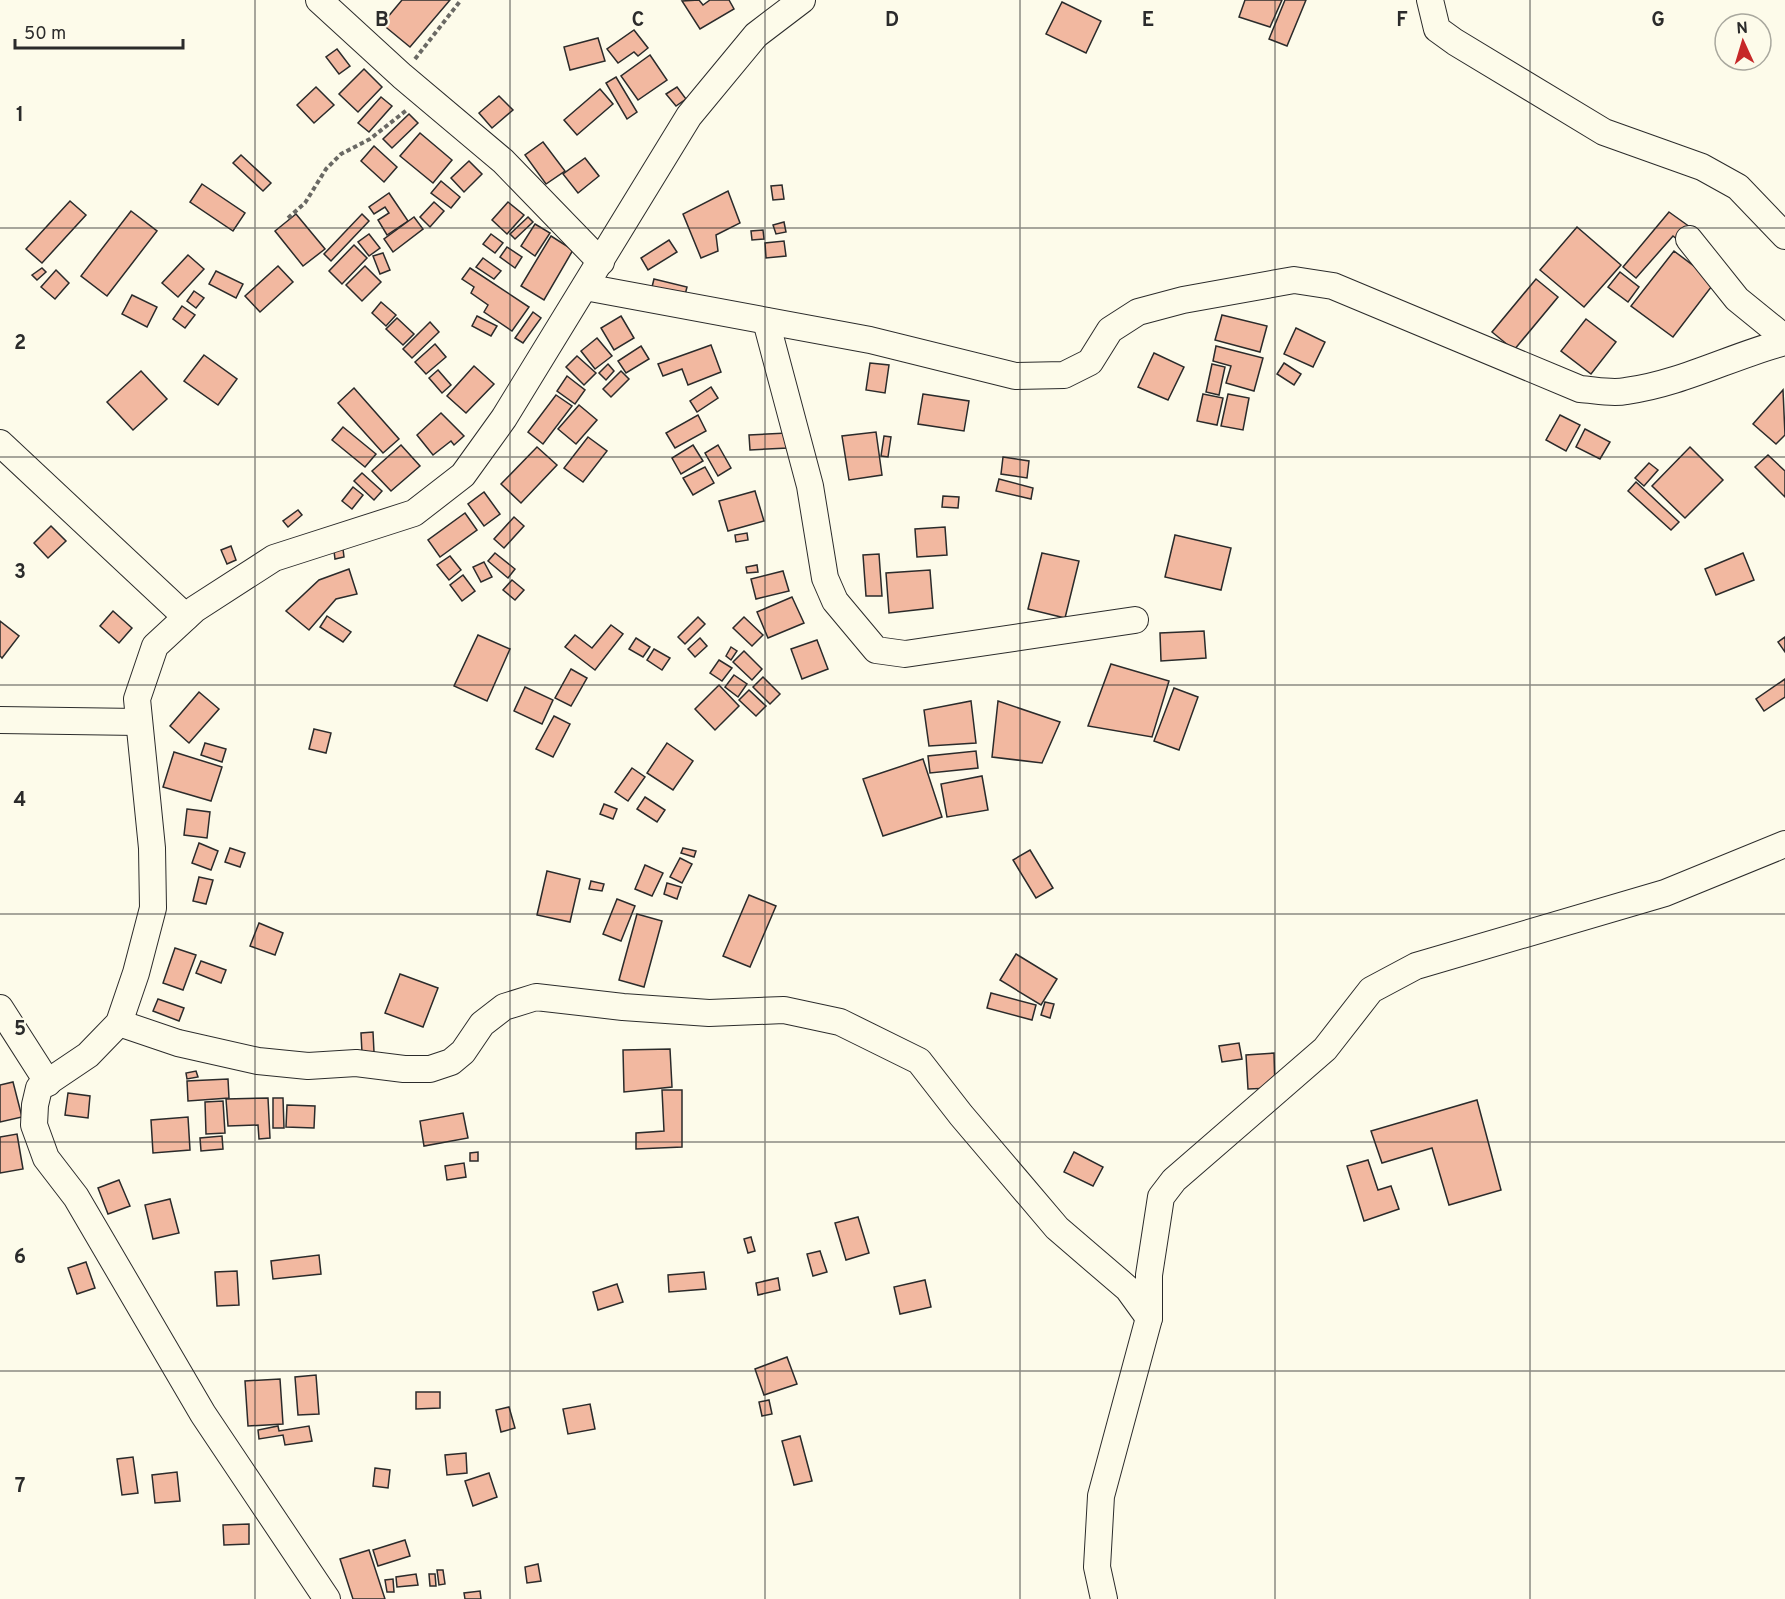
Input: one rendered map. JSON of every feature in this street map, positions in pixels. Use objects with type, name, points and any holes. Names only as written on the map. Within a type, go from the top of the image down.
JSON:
[{"type":"street","points":[[319,0],[402,76],[503,161],[601,262]]},
{"type":"street","points":[[327,1599],[203,1414],[76,1197],[46,1158],[34,1125],[39,1088],[88,1055],[119,1023],[136,973],[153,908],[152,848],[137,699],[155,646],[186,617],[274,558],[414,513],[463,475],[504,418],[689,116],[756,35],[802,0]]},
{"type":"street","points":[[1430,0],[1437,29],[1455,42],[1604,132],[1702,167],[1738,187],[1785,236]]},
{"type":"street","points":[[1689,239],[1737,299],[1785,340]]},
{"type":"street","points":[[585,287],[870,340],[1015,376],[1064,375],[1090,362],[1110,330],[1138,312],[1183,300],[1294,280],[1333,286],[1580,389],[1624,392],[1665,382],[1785,340]]},
{"type":"street","points":[[766,321],[810,486],[825,578],[835,601],[876,650],[905,654],[1135,620]]},
{"type":"street","points":[[0,443],[186,617]]},
{"type":"street","points":[[0,720],[138,722]]},
{"type":"street","points":[[1104,1599],[1097,1567],[1101,1496],[1149,1318],[1149,1275],[1161,1197],[1192,1162],[1325,1049],[1371,990],[1416,966],[1665,893],[1785,844]]},
{"type":"street","points":[[119,1023],[178,1043],[258,1061],[309,1066],[356,1063],[404,1069],[430,1069],[451,1062],[463,1052],[482,1024],[504,1007],[536,996],[623,1008],[709,1013],[784,1010],[840,1022],[919,1061],[961,1115],[1057,1228],[1128,1289],[1149,1318]]},
{"type":"street","points":[[0,1008],[48,1083]]},
{"type":"path","points":[[402,76],[461,0]]},
{"type":"path","points":[[288,218],[305,203],[326,169],[341,154],[370,139],[407,109],[430,98]]},
{"type":"building","points":[[402,0],[450,0],[410,47],[382,24]]},
{"type":"building","points":[[699,0],[703,5],[710,0],[729,0],[734,9],[700,29],[682,1]]},
{"type":"building","points":[[1245,0],[1282,0],[1270,27],[1239,17]]},
{"type":"building","points":[[1285,0],[1306,0],[1287,46],[1269,39]]},
{"type":"building","points":[[1062,2],[1101,21],[1086,53],[1046,34]]},
{"type":"building","points":[[634,30],[648,48],[638,56],[634,52],[618,63],[607,49]]},
{"type":"building","points":[[598,38],[605,61],[570,70],[564,47]]},
{"type":"building","points":[[337,49],[350,66],[339,74],[326,57]]},
{"type":"building","points":[[650,55],[667,80],[638,100],[621,76]]},
{"type":"building","points":[[364,69],[382,87],[358,112],[339,94]]},
{"type":"building","points":[[616,77],[637,112],[627,119],[606,83]]},
{"type":"building","points":[[316,87],[334,105],[314,123],[297,105]]},
{"type":"building","points":[[677,87],[686,99],[676,106],[666,94]]},
{"type":"building","points":[[600,89],[613,104],[577,135],[564,120]]},
{"type":"building","points":[[499,96],[513,110],[492,128],[479,113]]},
{"type":"building","points":[[381,97],[392,106],[369,132],[358,123]]},
{"type":"building","points":[[409,114],[418,123],[392,148],[383,139]]},
{"type":"building","points":[[420,133],[452,160],[433,183],[400,156]]},
{"type":"building","points":[[543,142],[565,171],[546,184],[525,155]]},
{"type":"building","points":[[374,146],[397,167],[384,182],[361,161]]},
{"type":"building","points":[[241,155],[271,183],[263,191],[233,163]]},
{"type":"building","points":[[585,158],[599,176],[578,193],[563,174]]},
{"type":"building","points":[[469,161],[482,174],[464,192],[451,178]]},
{"type":"building","points":[[441,181],[460,197],[451,208],[431,193]]},
{"type":"building","points":[[202,184],[245,213],[233,231],[190,202]]},
{"type":"building","points":[[782,185],[784,199],[773,200],[771,186]]},
{"type":"building","points":[[728,191],[740,223],[716,235],[718,251],[701,258],[683,214]]},
{"type":"building","points":[[389,193],[408,221],[387,235],[378,220],[389,213],[385,207],[374,214],[369,207]]},
{"type":"building","points":[[70,201],[86,215],[42,263],[26,249]]},
{"type":"building","points":[[434,202],[444,211],[430,227],[420,217]]},
{"type":"building","points":[[508,202],[524,215],[507,234],[492,220]]},
{"type":"building","points":[[131,211],[157,231],[107,296],[81,276]]},
{"type":"building","points":[[1669,212],[1690,227],[1678,240],[1673,236],[1636,278],[1623,267]]},
{"type":"building","points":[[296,214],[325,249],[303,266],[275,231]]},
{"type":"building","points":[[362,214],[369,221],[331,261],[324,254]]},
{"type":"building","points":[[414,217],[423,229],[393,252],[384,239]]},
{"type":"building","points":[[528,217],[533,222],[515,239],[510,234]]},
{"type":"building","points":[[784,222],[786,232],[776,234],[773,225]]},
{"type":"building","points":[[535,224],[550,233],[535,256],[521,246]]},
{"type":"building","points":[[1577,227],[1621,265],[1584,307],[1540,270]]},
{"type":"building","points":[[763,230],[764,239],[752,240],[751,231]]},
{"type":"building","points":[[369,234],[380,248],[369,256],[358,242]]},
{"type":"building","points":[[491,234],[503,243],[495,253],[483,244]]},
{"type":"building","points":[[551,236],[573,250],[544,300],[521,286]]},
{"type":"building","points":[[669,240],[677,252],[648,270],[641,258]]},
{"type":"building","points":[[784,241],[786,256],[766,258],[765,243]]},
{"type":"building","points":[[354,245],[367,258],[342,284],[329,271]]},
{"type":"building","points":[[507,247],[522,257],[515,268],[500,257]]},
{"type":"building","points":[[1674,251],[1715,282],[1673,337],[1631,306]]},
{"type":"building","points":[[383,253],[390,270],[380,274],[373,256]]},
{"type":"building","points":[[188,255],[204,269],[178,297],[162,283]]},
{"type":"building","points":[[483,258],[501,271],[494,279],[476,267]]},
{"type":"building","points":[[278,266],[293,282],[260,312],[245,296]]},
{"type":"building","points":[[365,266],[381,282],[362,301],[346,285]]},
{"type":"building","points":[[42,268],[46,272],[37,280],[32,275]]},
{"type":"building","points":[[470,268],[529,307],[512,331],[484,312],[488,305],[471,293],[474,287],[462,279]]},
{"type":"building","points":[[56,270],[69,283],[55,299],[41,287]]},
{"type":"building","points":[[216,271],[243,284],[236,298],[209,284]]},
{"type":"building","points":[[1620,272],[1639,287],[1628,302],[1608,287]]},
{"type":"building","points":[[654,279],[687,287],[684,299],[651,291]]},
{"type":"building","points":[[1536,279],[1558,297],[1514,350],[1492,332]]},
{"type":"building","points":[[194,291],[204,298],[196,308],[187,301]]},
{"type":"building","points":[[132,295],[157,307],[147,327],[122,314]]},
{"type":"building","points":[[381,302],[396,315],[386,326],[372,313]]},
{"type":"building","points":[[182,306],[195,315],[185,328],[173,319]]},
{"type":"building","points":[[533,312],[541,318],[523,343],[515,338]]},
{"type":"building","points":[[1222,315],[1267,326],[1260,352],[1215,340]]},
{"type":"building","points":[[477,316],[497,326],[491,336],[472,326]]},
{"type":"building","points":[[621,316],[634,338],[614,350],[601,328]]},
{"type":"building","points":[[397,318],[414,334],[403,345],[386,329]]},
{"type":"building","points":[[1586,319],[1616,342],[1591,374],[1561,351]]},
{"type":"building","points":[[430,322],[439,332],[412,358],[403,349]]},
{"type":"building","points":[[1296,328],[1325,342],[1313,367],[1284,354]]},
{"type":"building","points":[[597,338],[612,356],[595,369],[581,351]]},
{"type":"building","points":[[435,344],[446,357],[426,374],[415,362]]},
{"type":"building","points":[[711,345],[721,372],[688,385],[682,369],[663,376],[658,364]]},
{"type":"building","points":[[641,346],[649,359],[626,373],[618,361]]},
{"type":"building","points":[[1216,346],[1263,358],[1254,391],[1226,383],[1231,366],[1213,361]]},
{"type":"building","points":[[1154,353],[1184,367],[1168,400],[1138,387]]},
{"type":"building","points":[[204,355],[237,379],[218,405],[184,381]]},
{"type":"building","points":[[577,356],[596,373],[584,385],[566,367]]},
{"type":"building","points":[[870,363],[889,365],[885,393],[866,390]]},
{"type":"building","points":[[1284,363],[1301,374],[1294,385],[1277,374]]},
{"type":"building","points":[[608,364],[614,371],[606,380],[599,373]]},
{"type":"building","points":[[1212,364],[1225,367],[1219,395],[1206,392]]},
{"type":"building","points":[[474,366],[494,384],[466,413],[447,396]]},
{"type":"building","points":[[438,370],[451,385],[442,393],[429,378]]},
{"type":"building","points":[[141,371],[167,399],[133,430],[107,402]]},
{"type":"building","points":[[621,371],[629,379],[611,397],[603,389]]},
{"type":"building","points":[[567,376],[585,390],[575,404],[557,391]]},
{"type":"building","points":[[711,387],[718,398],[697,412],[690,401]]},
{"type":"building","points":[[354,388],[399,439],[383,453],[338,403]]},
{"type":"building","points":[[1783,390],[1785,435],[1776,444],[1753,424]]},
{"type":"building","points":[[923,394],[969,401],[964,431],[918,424]]},
{"type":"building","points":[[1203,394],[1223,398],[1217,425],[1197,421]]},
{"type":"building","points":[[1228,394],[1249,398],[1243,430],[1221,426]]},
{"type":"building","points":[[556,395],[572,406],[543,444],[528,432]]},
{"type":"building","points":[[579,405],[597,420],[576,444],[558,429]]},
{"type":"building","points":[[441,413],[464,436],[454,445],[451,441],[433,455],[417,435]]},
{"type":"building","points":[[698,415],[706,431],[675,448],[666,433]]},
{"type":"building","points":[[1560,415],[1580,425],[1566,451],[1546,440]]},
{"type":"building","points":[[343,427],[376,454],[365,467],[332,440]]},
{"type":"building","points":[[1585,429],[1610,442],[1600,459],[1576,447]]},
{"type":"building","points":[[876,432],[882,475],[849,480],[842,436]]},
{"type":"building","points":[[787,433],[788,448],[750,450],[749,435]]},
{"type":"building","points":[[884,436],[891,437],[888,457],[881,456]]},
{"type":"building","points":[[588,437],[607,451],[583,482],[564,468]]},
{"type":"building","points":[[401,445],[420,466],[391,491],[372,471]]},
{"type":"building","points":[[693,445],[703,461],[681,474],[672,458]]},
{"type":"building","points":[[718,445],[731,468],[718,476],[705,453]]},
{"type":"building","points":[[537,447],[557,465],[521,503],[501,484]]},
{"type":"building","points":[[1690,447],[1723,480],[1685,518],[1652,486]]},
{"type":"building","points":[[1768,455],[1785,471],[1785,497],[1755,467]]},
{"type":"building","points":[[1003,457],[1029,461],[1027,478],[1001,474]]},
{"type":"building","points":[[1649,463],[1658,470],[1644,486],[1635,478]]},
{"type":"building","points":[[705,467],[714,483],[693,495],[683,478]]},
{"type":"building","points":[[362,473],[382,491],[374,500],[354,481]]},
{"type":"building","points":[[999,479],[1033,488],[1031,499],[996,491]]},
{"type":"building","points":[[1636,482],[1679,522],[1671,530],[1628,491]]},
{"type":"building","points":[[353,487],[363,495],[352,509],[342,501]]},
{"type":"building","points":[[755,491],[764,521],[728,531],[719,501]]},
{"type":"building","points":[[484,492],[500,514],[484,526],[468,504]]},
{"type":"building","points":[[943,496],[959,497],[958,508],[942,507]]},
{"type":"building","points":[[298,510],[302,515],[288,527],[283,521]]},
{"type":"building","points":[[465,513],[477,530],[440,557],[428,540]]},
{"type":"building","points":[[514,517],[524,526],[504,548],[494,539]]},
{"type":"building","points":[[51,526],[66,541],[48,558],[34,543]]},
{"type":"building","points":[[945,527],[947,555],[917,557],[915,529]]},
{"type":"building","points":[[747,533],[748,540],[736,542],[735,535]]},
{"type":"building","points":[[1175,535],[1231,548],[1221,590],[1165,577]]},
{"type":"building","points":[[231,546],[236,560],[227,564],[221,550]]},
{"type":"building","points":[[343,549],[344,557],[335,559],[334,551]]},
{"type":"building","points":[[495,553],[515,569],[508,578],[488,561]]},
{"type":"building","points":[[1042,553],[1079,561],[1065,618],[1028,609]]},
{"type":"building","points":[[1743,553],[1754,580],[1716,595],[1705,569]]},
{"type":"building","points":[[879,554],[882,596],[866,596],[863,555]]},
{"type":"building","points":[[450,556],[461,570],[449,580],[437,565]]},
{"type":"building","points":[[484,562],[492,577],[481,582],[473,567]]},
{"type":"building","points":[[757,565],[758,572],[747,573],[746,567]]},
{"type":"building","points":[[349,569],[357,594],[336,599],[309,630],[286,611],[319,580]]},
{"type":"building","points":[[930,570],[933,608],[889,613],[886,573]]},
{"type":"building","points":[[783,571],[789,591],[756,599],[751,579]]},
{"type":"building","points":[[463,575],[475,591],[462,601],[450,585]]},
{"type":"building","points":[[512,580],[524,590],[515,600],[503,590]]},
{"type":"building","points":[[792,597],[804,623],[768,638],[757,612]]},
{"type":"building","points":[[113,611],[132,628],[119,643],[100,626]]},
{"type":"building","points":[[327,616],[351,632],[343,642],[320,627]]},
{"type":"building","points":[[698,617],[705,624],[685,644],[678,637]]},
{"type":"building","points":[[744,617],[763,635],[752,646],[733,628]]},
{"type":"building","points":[[0,621],[19,636],[2,658],[0,656]]},
{"type":"building","points":[[611,625],[623,634],[595,670],[565,647],[575,635],[592,648]]},
{"type":"building","points":[[1204,631],[1206,658],[1161,661],[1160,633]]},
{"type":"building","points":[[478,635],[510,649],[487,701],[454,686]]},
{"type":"building","points":[[1785,637],[1785,652],[1778,642]]},
{"type":"building","points":[[636,638],[650,647],[643,657],[629,649]]},
{"type":"building","points":[[700,638],[707,646],[695,657],[688,649]]},
{"type":"building","points":[[817,640],[828,669],[802,679],[791,649]]},
{"type":"building","points":[[731,647],[737,651],[731,660],[726,656]]},
{"type":"building","points":[[654,649],[670,658],[662,670],[647,660]]},
{"type":"building","points":[[744,651],[762,669],[752,680],[733,662]]},
{"type":"building","points":[[719,660],[732,668],[722,681],[710,673]]},
{"type":"building","points":[[1111,664],[1169,681],[1152,737],[1088,726]]},
{"type":"building","points":[[571,669],[587,678],[571,706],[555,698]]},
{"type":"building","points":[[734,675],[747,684],[738,697],[725,687]]},
{"type":"building","points":[[763,677],[780,694],[770,704],[753,687]]},
{"type":"building","points":[[1785,679],[1785,697],[1764,711],[1756,699]]},
{"type":"building","points":[[719,685],[739,706],[715,730],[695,709]]},
{"type":"building","points":[[525,687],[553,700],[542,724],[514,711]]},
{"type":"building","points":[[1174,688],[1198,697],[1179,750],[1154,741]]},
{"type":"building","points":[[749,690],[766,706],[756,716],[739,700]]},
{"type":"building","points":[[199,692],[219,709],[189,743],[170,726]]},
{"type":"building","points":[[971,701],[976,743],[929,746],[924,710]]},
{"type":"building","points":[[998,701],[1060,722],[1042,763],[992,757]]},
{"type":"building","points":[[554,716],[570,724],[553,757],[536,749]]},
{"type":"building","points":[[314,729],[331,733],[326,753],[309,749]]},
{"type":"building","points":[[205,743],[226,749],[222,762],[201,755]]},
{"type":"building","points":[[667,743],[693,761],[673,790],[647,773]]},
{"type":"building","points":[[976,751],[978,768],[930,773],[928,756]]},
{"type":"building","points":[[174,752],[222,767],[211,801],[163,787]]},
{"type":"building","points":[[923,759],[942,817],[883,836],[863,779]]},
{"type":"building","points":[[632,768],[645,777],[628,801],[615,792]]},
{"type":"building","points":[[982,776],[988,810],[947,817],[941,784]]},
{"type":"building","points":[[645,797],[665,810],[657,822],[637,809]]},
{"type":"building","points":[[604,804],[617,809],[613,819],[600,814]]},
{"type":"building","points":[[187,809],[210,812],[207,838],[184,835]]},
{"type":"building","points":[[199,843],[218,851],[211,870],[192,863]]},
{"type":"building","points":[[230,848],[245,853],[240,867],[225,862]]},
{"type":"building","points":[[683,848],[696,851],[694,857],[681,853]]},
{"type":"building","points":[[1030,850],[1053,888],[1036,898],[1013,860]]},
{"type":"building","points":[[680,858],[692,864],[682,883],[670,877]]},
{"type":"building","points":[[645,865],[663,873],[652,896],[635,889]]},
{"type":"building","points":[[547,871],[580,879],[570,922],[537,915]]},
{"type":"building","points":[[199,877],[213,880],[206,904],[193,901]]},
{"type":"building","points":[[591,881],[604,884],[602,891],[589,889]]},
{"type":"building","points":[[667,883],[681,887],[677,899],[664,894]]},
{"type":"building","points":[[749,895],[776,906],[750,967],[723,956]]},
{"type":"building","points":[[617,899],[635,906],[621,941],[603,934]]},
{"type":"building","points":[[637,914],[662,921],[644,987],[619,980]]},
{"type":"building","points":[[259,923],[283,933],[275,955],[250,946]]},
{"type":"building","points":[[175,948],[196,955],[183,990],[163,983]]},
{"type":"building","points":[[1016,954],[1057,979],[1041,1005],[1000,980]]},
{"type":"building","points":[[201,961],[226,970],[221,983],[196,973]]},
{"type":"building","points":[[400,974],[438,988],[423,1027],[385,1013]]},
{"type":"building","points":[[991,993],[1036,1005],[1032,1020],[987,1008]]},
{"type":"building","points":[[158,999],[184,1008],[179,1021],[153,1011]]},
{"type":"building","points":[[1045,1002],[1054,1004],[1050,1018],[1041,1015]]},
{"type":"building","points":[[373,1032],[374,1052],[362,1053],[361,1033]]},
{"type":"building","points":[[1239,1043],[1242,1059],[1222,1062],[1219,1046]]},
{"type":"building","points":[[670,1049],[672,1087],[624,1092],[623,1050]]},
{"type":"building","points":[[1274,1053],[1275,1088],[1248,1089],[1246,1055]]},
{"type":"building","points":[[196,1071],[198,1077],[187,1079],[186,1073]]},
{"type":"building","points":[[228,1079],[229,1098],[188,1101],[187,1081]]},
{"type":"building","points":[[13,1082],[22,1117],[0,1122],[0,1085]]},
{"type":"building","points":[[662,1090],[682,1090],[682,1147],[636,1149],[636,1133],[664,1131]]},
{"type":"building","points":[[68,1093],[90,1096],[88,1118],[65,1115]]},
{"type":"building","points":[[268,1098],[270,1138],[259,1139],[258,1125],[228,1126],[226,1099]]},
{"type":"building","points":[[273,1098],[283,1098],[284,1128],[273,1128]]},
{"type":"building","points":[[1477,1100],[1501,1190],[1449,1205],[1432,1148],[1382,1163],[1371,1131]]},
{"type":"building","points":[[223,1101],[225,1133],[206,1134],[205,1102]]},
{"type":"building","points":[[287,1105],[315,1106],[314,1128],[286,1127]]},
{"type":"building","points":[[463,1113],[468,1138],[424,1146],[420,1121]]},
{"type":"building","points":[[188,1117],[190,1150],[153,1153],[151,1120]]},
{"type":"building","points":[[17,1134],[23,1169],[0,1173],[0,1137]]},
{"type":"building","points":[[222,1136],[223,1149],[201,1151],[200,1138]]},
{"type":"building","points":[[478,1152],[478,1161],[470,1161],[470,1153]]},
{"type":"building","points":[[1074,1152],[1103,1167],[1093,1186],[1064,1172]]},
{"type":"building","points":[[1368,1160],[1378,1190],[1391,1186],[1399,1209],[1364,1221],[1347,1166]]},
{"type":"building","points":[[464,1163],[466,1177],[447,1180],[445,1166]]},
{"type":"building","points":[[119,1180],[130,1206],[108,1214],[98,1188]]},
{"type":"building","points":[[170,1199],[179,1233],[153,1239],[145,1205]]},
{"type":"building","points":[[858,1217],[869,1253],[846,1260],[835,1223]]},
{"type":"building","points":[[751,1237],[755,1251],[748,1253],[744,1239]]},
{"type":"building","points":[[820,1251],[827,1272],[813,1276],[807,1254]]},
{"type":"building","points":[[319,1255],[321,1274],[273,1279],[271,1261]]},
{"type":"building","points":[[86,1262],[95,1288],[77,1294],[68,1268]]},
{"type":"building","points":[[237,1271],[239,1305],[217,1306],[215,1272]]},
{"type":"building","points":[[704,1272],[706,1289],[669,1292],[668,1275]]},
{"type":"building","points":[[778,1278],[780,1290],[758,1295],[756,1283]]},
{"type":"building","points":[[925,1280],[931,1307],[900,1314],[894,1287]]},
{"type":"building","points":[[617,1284],[623,1302],[598,1310],[593,1292]]},
{"type":"building","points":[[787,1357],[797,1384],[764,1395],[755,1369]]},
{"type":"building","points":[[316,1375],[319,1414],[298,1415],[295,1377]]},
{"type":"building","points":[[280,1379],[283,1424],[248,1426],[245,1381]]},
{"type":"building","points":[[416,1392],[440,1392],[440,1408],[416,1409]]},
{"type":"building","points":[[769,1400],[772,1414],[762,1416],[759,1402]]},
{"type":"building","points":[[590,1404],[595,1429],[568,1434],[563,1409]]},
{"type":"building","points":[[509,1407],[515,1428],[501,1432],[496,1410]]},
{"type":"building","points":[[278,1426],[279,1431],[309,1426],[312,1441],[285,1445],[283,1435],[259,1439],[258,1430]]},
{"type":"building","points":[[800,1436],[812,1481],[794,1485],[782,1441]]},
{"type":"building","points":[[466,1453],[467,1473],[447,1475],[445,1455]]},
{"type":"building","points":[[133,1457],[138,1493],[122,1495],[117,1459]]},
{"type":"building","points":[[375,1468],[390,1470],[388,1488],[373,1486]]},
{"type":"building","points":[[177,1472],[180,1501],[155,1503],[152,1475]]},
{"type":"building","points":[[489,1473],[497,1497],[473,1506],[465,1481]]},
{"type":"building","points":[[249,1524],[249,1544],[224,1545],[223,1525]]},
{"type":"building","points":[[405,1540],[410,1556],[378,1566],[373,1550]]},
{"type":"building","points":[[369,1550],[385,1599],[353,1599],[340,1559]]},
{"type":"building","points":[[538,1564],[541,1581],[527,1583],[525,1567]]},
{"type":"building","points":[[437,1570],[443,1570],[445,1584],[439,1585]]},
{"type":"building","points":[[416,1574],[418,1585],[397,1587],[396,1577]]},
{"type":"building","points":[[429,1574],[435,1574],[436,1586],[430,1586]]},
{"type":"building","points":[[393,1579],[394,1592],[387,1592],[385,1580]]},
{"type":"building","points":[[480,1591],[481,1599],[465,1599],[464,1593]]}]
